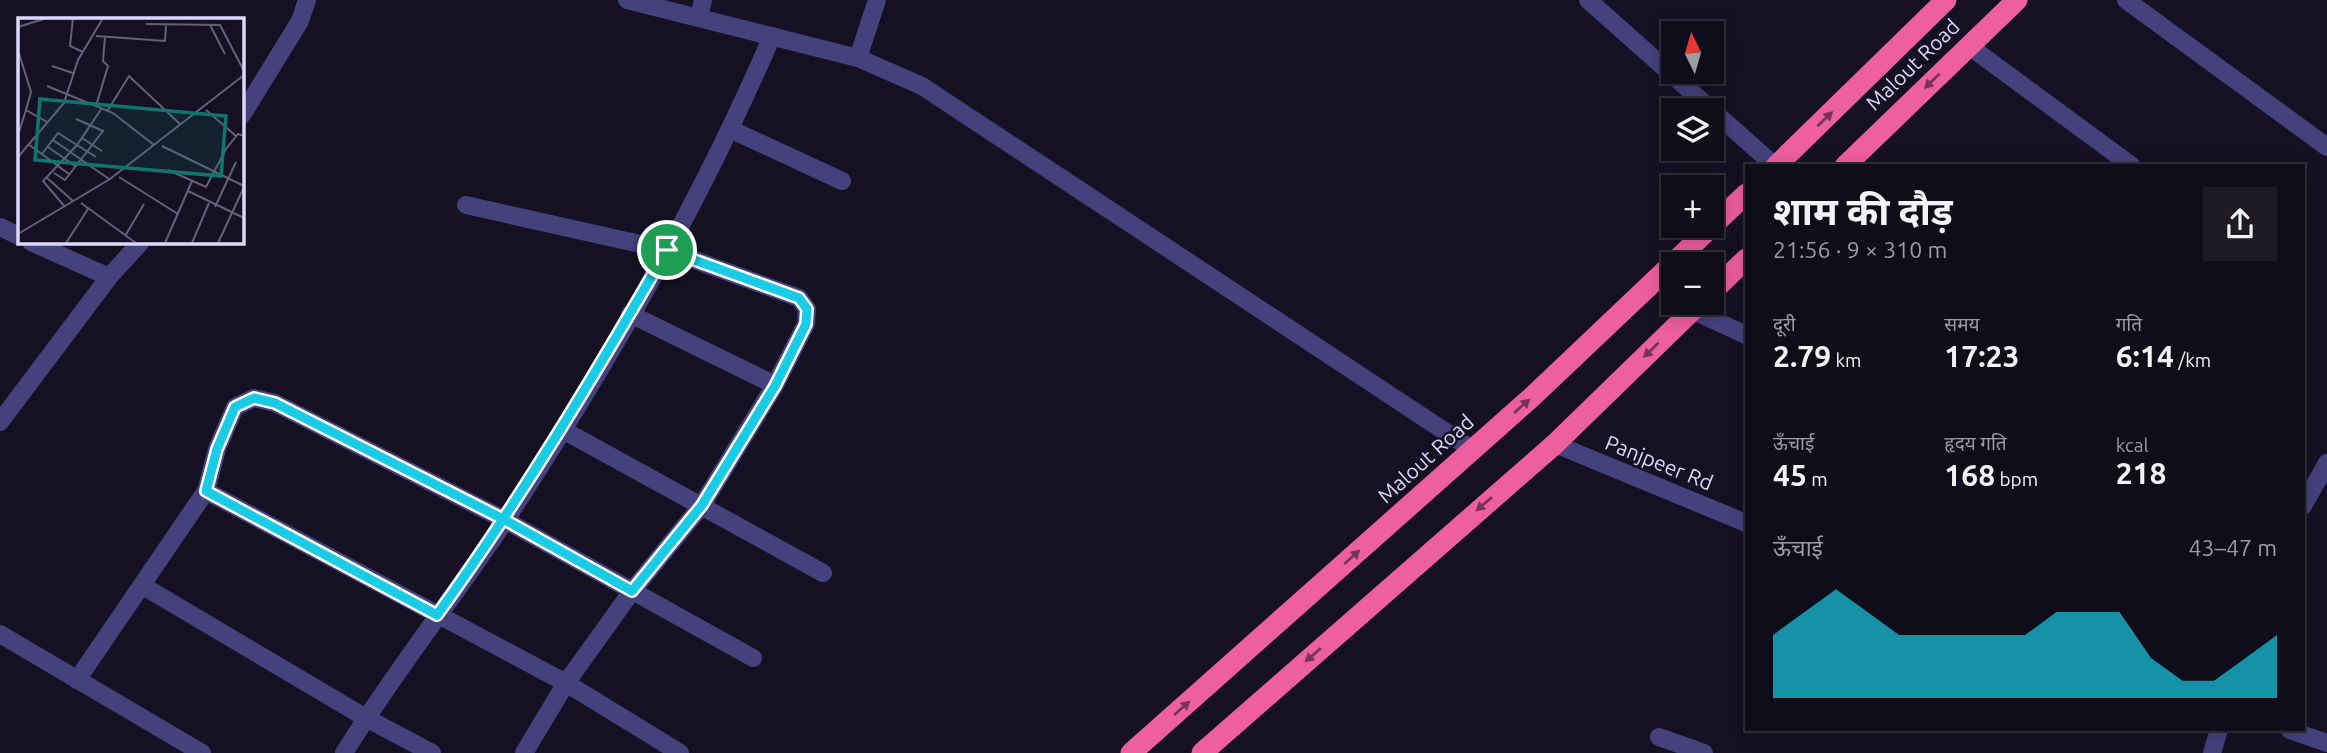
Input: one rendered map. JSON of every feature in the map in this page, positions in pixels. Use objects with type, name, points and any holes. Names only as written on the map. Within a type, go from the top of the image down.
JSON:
[{"type":"highway","name":"Malout Road","points":[[1778,164],[1946,0]]},
{"type":"highway","name":"Malout Road","points":[[1846,164],[2017,0]]},
{"type":"highway","name":"Malout Road","points":[[1131,753],[1473,450],[1745,195]]},
{"type":"highway","points":[[1724,280],[1745,260]]},
{"type":"highway","points":[[1202,753],[1555,444],[1688,315]]},
{"type":"street","points":[[243,113],[300,21],[307,0]]},
{"type":"street","points":[[627,0],[701,9],[772,36],[858,58],[922,86],[1473,450]]},
{"type":"street","points":[[858,58],[877,0]]},
{"type":"street","points":[[1588,0],[1774,164]]},
{"type":"street","points":[[2126,0],[2327,147]]},
{"type":"street","points":[[344,753],[505,520],[562,430],[667,250],[732,130],[772,36]]},
{"type":"street","points":[[1969,46],[2129,164]]},
{"type":"street","points":[[732,130],[842,181]]},
{"type":"street","points":[[466,205],[667,250],[799,298],[807,309],[806,324],[775,386],[702,505],[632,591],[566,683],[524,753]]},
{"type":"street","points":[[0,227],[18,236]]},
{"type":"street","points":[[33,243],[109,277]]},
{"type":"street","points":[[0,422],[9,399],[140,243]]},
{"type":"street","points":[[630,314],[775,386]]},
{"type":"street","points":[[1710,315],[1745,334]]},
{"type":"street","points":[[77,680],[206,491],[217,449],[235,407],[254,398],[275,403],[505,520],[753,658]]},
{"type":"street","points":[[562,430],[823,573]]},
{"type":"street","name":"Panjpeer Rd","points":[[1555,444],[1745,523]]},
{"type":"street","points":[[2305,502],[2327,463]]},
{"type":"street","points":[[206,491],[566,683],[680,753]]},
{"type":"street","points":[[143,586],[366,718],[432,753]]},
{"type":"street","points":[[0,634],[202,753]]},
{"type":"street","points":[[2212,753],[2219,731]]},
{"type":"street","points":[[2293,731],[2327,743]]},
{"type":"street","points":[[1659,737],[1704,753]]},
{"type":"route","points":[[667,250],[562,430],[505,520],[437,615],[206,491],[217,449],[235,407],[254,398],[275,403],[505,520],[632,591],[702,505],[775,386],[806,324],[807,309],[799,298],[667,250]]}]
